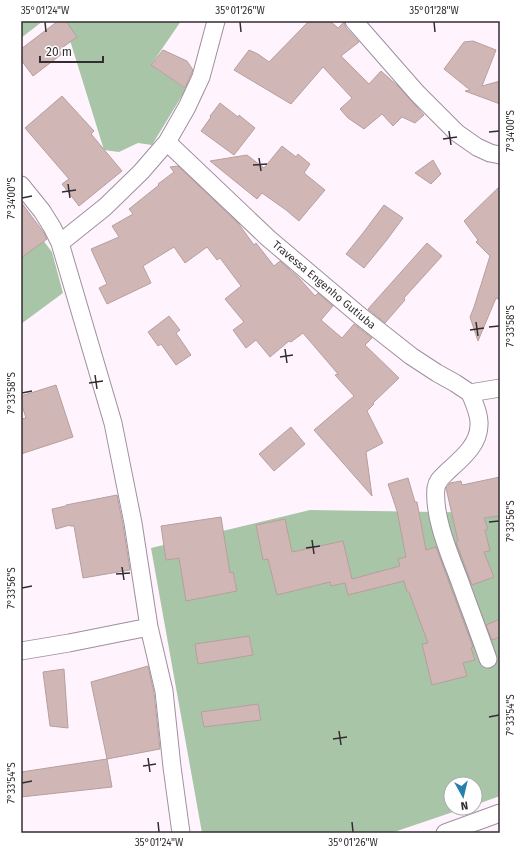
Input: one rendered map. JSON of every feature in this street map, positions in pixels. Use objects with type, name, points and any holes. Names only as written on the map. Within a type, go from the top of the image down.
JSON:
[{"type":"street","points":[[60,243],[105,208],[168,142],[188,107],[201,77],[216,21]]},
{"type":"street","points":[[354,21],[417,94],[457,133],[477,147],[490,153],[500,155]]},
{"type":"street","name":"Travessa Engenho Gutiuba","points":[[168,142],[268,238],[353,309],[411,356],[470,393]]},
{"type":"street","points":[[21,184],[42,211],[60,243],[112,423],[133,524],[149,627],[164,691],[181,833]]},
{"type":"street","points":[[488,659],[440,526],[436,501],[436,487],[438,480],[462,458],[475,443],[480,425],[470,393],[500,388]]},
{"type":"street","points":[[21,651],[149,627]]},
{"type":"street","points":[[444,833],[500,814]]},
{"type":"green space","points":[[21,21],[43,21],[21,38]]},
{"type":"green space","points":[[64,21],[181,21],[151,65],[186,89],[152,145],[138,143],[119,152],[104,150]]},
{"type":"green space","points":[[21,211],[52,252],[63,293],[21,324]]},
{"type":"green space","points":[[310,510],[500,513],[500,796],[483,802],[483,776],[443,776],[443,815],[391,833],[202,833],[151,548]]},
{"type":"building","points":[[58,21],[66,21],[77,37],[59,50],[62,54],[33,76],[21,60],[21,49]]},
{"type":"building","points":[[309,21],[330,21],[338,28],[344,22],[346,28],[359,42],[341,56],[369,84],[381,71],[399,87],[424,115],[415,123],[402,117],[393,126],[382,114],[364,129],[348,118],[340,109],[352,98],[323,67],[291,104],[234,70],[249,50],[258,54],[269,62]]},
{"type":"building","points":[[473,41],[496,50],[482,86],[500,81],[500,104],[465,91],[470,90],[444,69],[464,42]]},
{"type":"building","points":[[163,50],[187,61],[193,70],[185,88],[151,65]]},
{"type":"building","points":[[62,96],[94,131],[91,134],[122,171],[79,206],[62,184],[69,179],[25,128]]},
{"type":"building","points":[[220,103],[238,117],[239,115],[255,128],[234,155],[201,131]]},
{"type":"building","points":[[282,146],[296,157],[298,154],[310,164],[304,173],[325,190],[299,221],[262,193],[257,199],[210,161],[247,155],[264,168]]},
{"type":"building","points":[[433,160],[441,174],[431,184],[415,173]]},
{"type":"building","points":[[178,166],[238,223],[254,245],[256,243],[274,266],[280,261],[299,278],[315,296],[318,293],[333,306],[321,320],[342,338],[354,324],[372,338],[365,345],[399,378],[373,403],[374,404],[367,411],[383,443],[366,452],[372,496],[314,430],[354,396],[335,375],[338,374],[303,333],[291,342],[289,341],[270,357],[256,340],[246,348],[233,330],[244,322],[225,299],[241,286],[220,258],[217,260],[207,247],[185,263],[174,247],[143,266],[151,283],[107,304],[99,288],[107,284],[91,249],[119,237],[112,226],[133,214],[129,209],[174,172],[170,167]]},
{"type":"building","points":[[500,186],[500,300],[496,298],[478,341],[470,317],[490,256],[476,242],[478,240],[464,221]]},
{"type":"building","points":[[21,202],[47,239],[21,258]]},
{"type":"building","points":[[384,205],[403,218],[364,268],[346,254]]},
{"type":"building","points":[[427,243],[442,256],[404,298],[405,300],[385,323],[368,309]]},
{"type":"building","points":[[169,316],[180,330],[176,333],[191,355],[176,365],[161,344],[158,346],[148,332]]},
{"type":"building","points":[[56,385],[73,437],[21,454],[21,419],[26,418],[21,403],[21,396]]},
{"type":"building","points":[[291,427],[305,444],[274,471],[259,454]]},
{"type":"building","points":[[500,477],[500,516],[484,518],[488,529],[485,530],[490,551],[484,552],[494,577],[472,585],[456,542],[458,541],[446,488],[450,483],[461,481],[462,485]]},
{"type":"building","points":[[408,478],[415,502],[417,502],[426,550],[436,547],[473,647],[471,648],[475,660],[463,663],[467,676],[432,685],[422,644],[428,643],[404,581],[348,595],[345,583],[331,586],[330,582],[277,595],[268,559],[263,560],[256,525],[285,519],[292,552],[343,541],[352,579],[400,566],[398,559],[406,557],[397,511],[388,484]]},
{"type":"building","points":[[117,495],[130,570],[83,578],[74,526],[70,525],[56,529],[52,509]]},
{"type":"building","points":[[221,517],[230,573],[233,572],[237,591],[186,601],[179,558],[166,560],[161,526]]},
{"type":"building","points":[[500,619],[500,637],[492,640],[486,625]]},
{"type":"building","points":[[249,636],[253,655],[198,664],[195,644]]},
{"type":"building","points":[[148,666],[154,693],[160,749],[107,759],[91,682]]},
{"type":"building","points":[[64,669],[68,728],[50,726],[43,672]]},
{"type":"building","points":[[258,704],[261,720],[204,727],[201,712]]},
{"type":"building","points":[[107,759],[112,787],[21,797],[21,772]]}]
